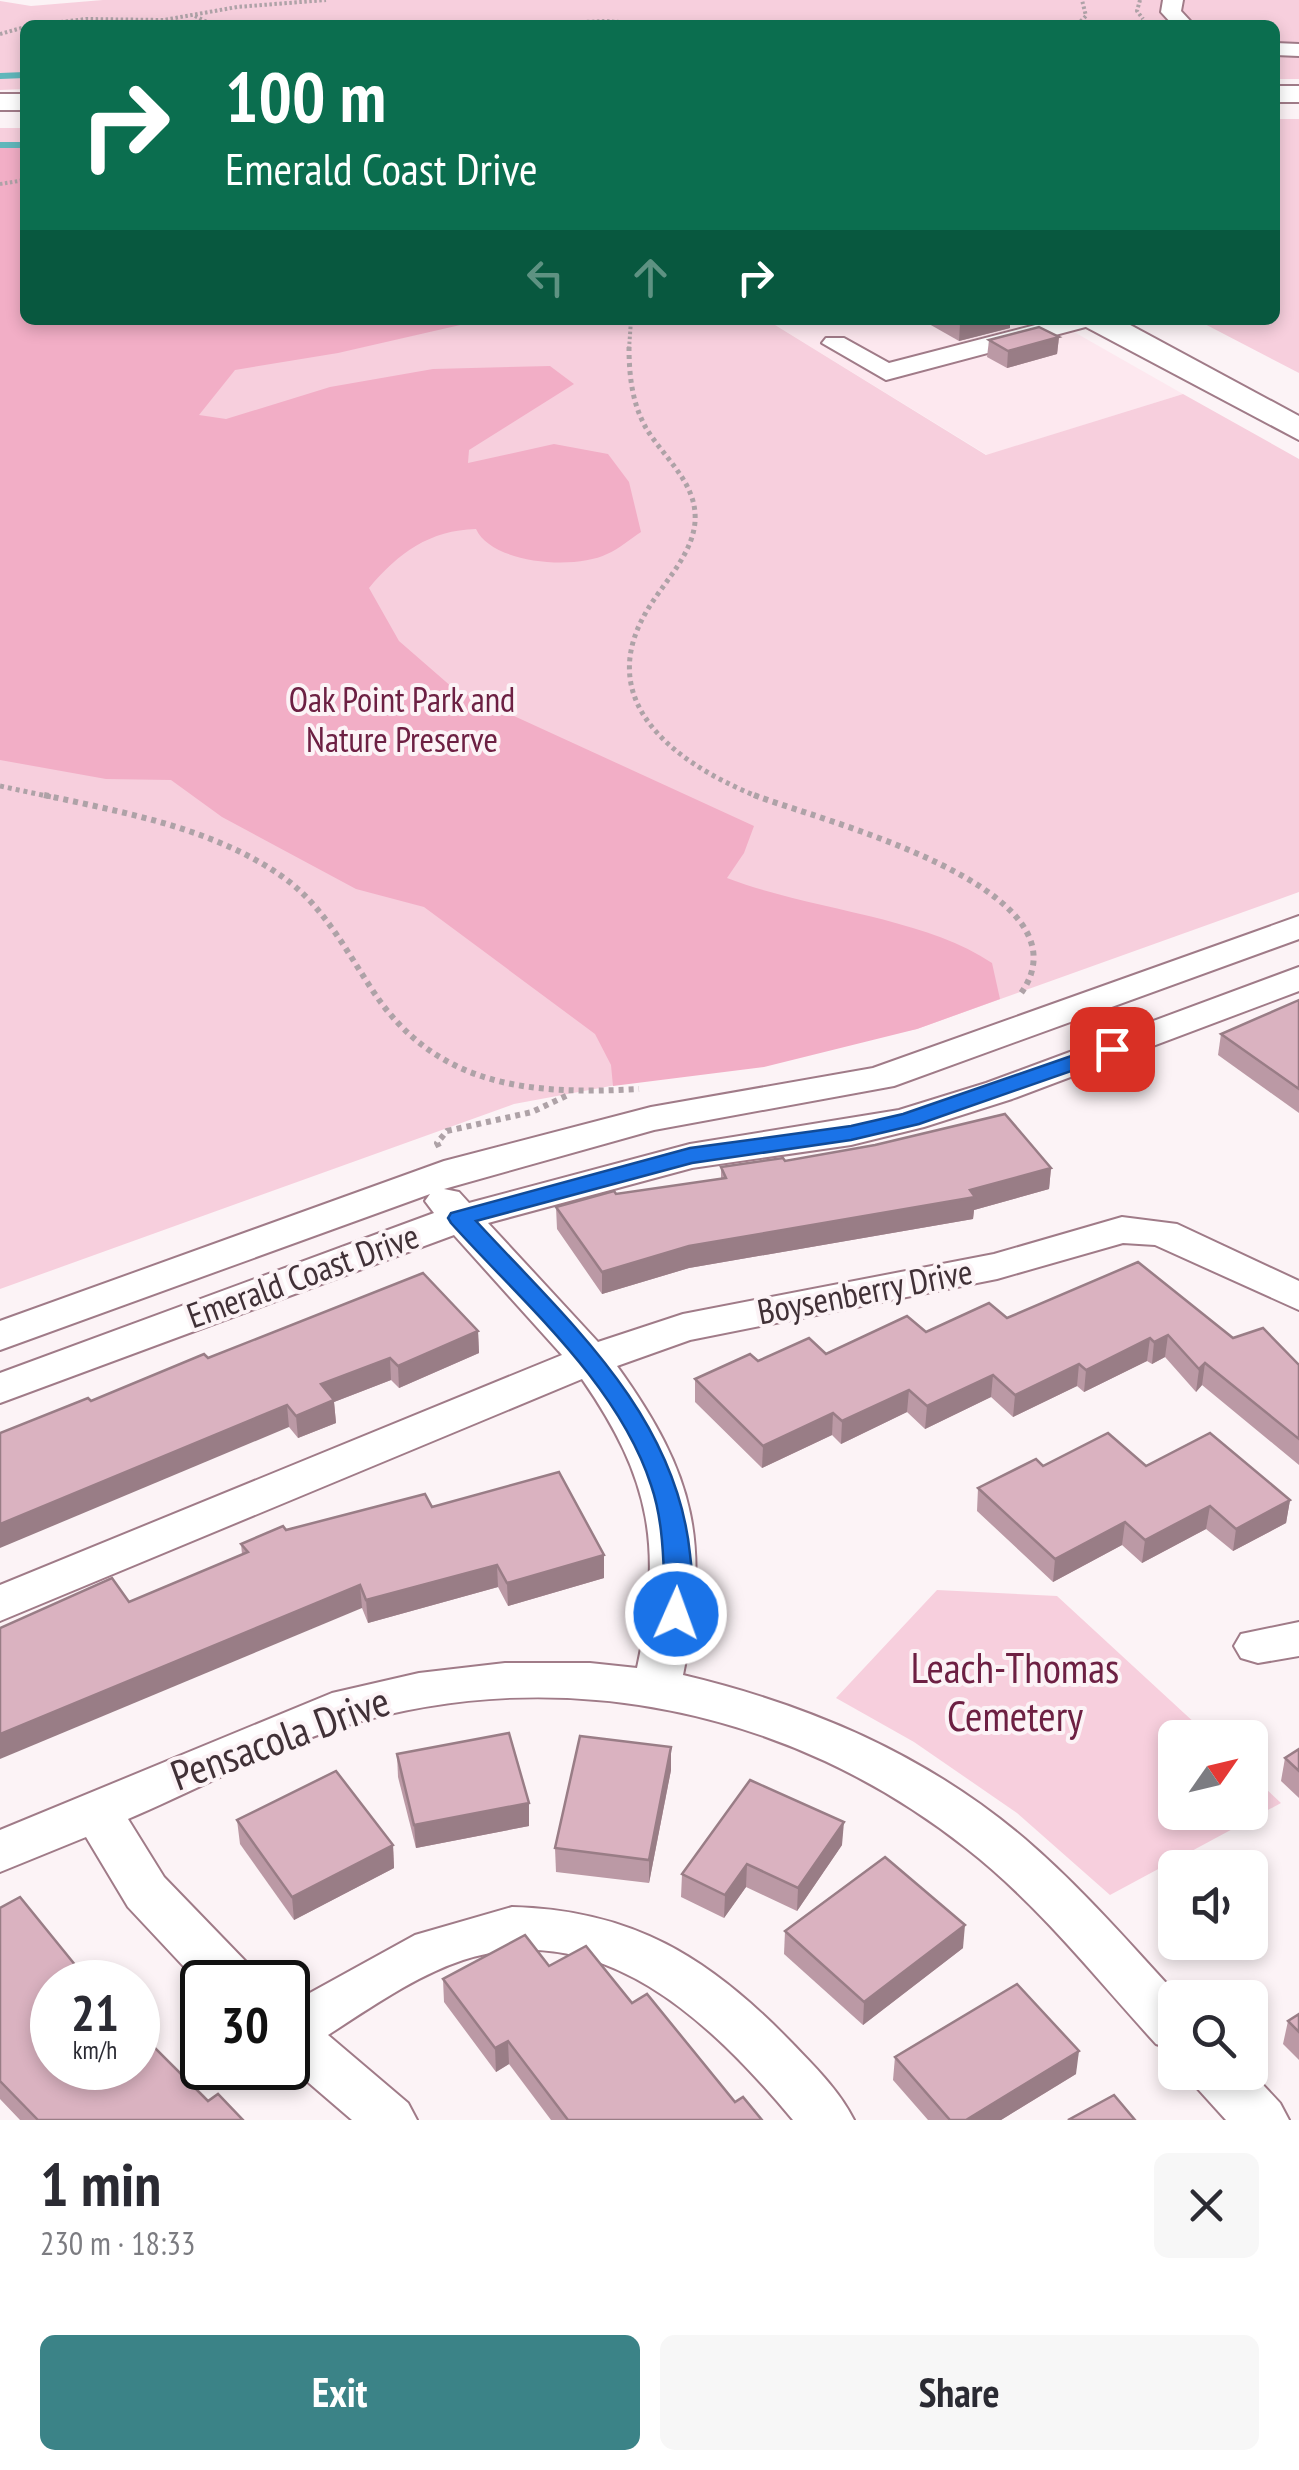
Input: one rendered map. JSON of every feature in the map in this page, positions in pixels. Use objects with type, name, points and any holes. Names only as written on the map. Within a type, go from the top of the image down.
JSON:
[{"type":"main road","points":[[1106,325],[1299,430]]},
{"type":"main road","points":[[1172,325],[1246,364]]},
{"type":"street","points":[[835,343],[886,372],[1065,325]]},
{"type":"street","name":"Emerald Coast Drive","points":[[0,1336],[426,1181],[586,1133],[882,1078],[1289,941]]},
{"type":"street","name":"Emerald Coast Drive","points":[[0,1389],[460,1218],[690,1156],[851,1133],[910,1119],[1000,1091],[1299,978]]},
{"type":"street","points":[[426,1181],[589,1360],[637,1424],[664,1482],[672,1512],[679,1579],[676,1614],[658,1685]]},
{"type":"street","name":"Boysenberry Drive","points":[[0,1604],[589,1360],[683,1328],[997,1266],[1122,1230],[1142,1229],[1182,1240],[1299,1297]]},
{"type":"street","name":"Pensacola Drive","points":[[0,1852],[332,1711],[383,1697],[436,1686],[531,1677],[658,1685],[803,1728],[896,1774],[942,1802],[1025,1869],[1158,2010]]},
{"type":"street","points":[[96,1810],[146,1892],[211,1960]]},
{"type":"street","points":[[310,2020],[373,1980],[455,1941],[489,1932],[545,1929],[601,1935],[647,1954],[699,1989],[752,2037],[826,2120]]},
{"type":"street","points":[[310,2051],[389,2120]]},
{"type":"street","points":[[1233,2090],[1261,2120]]},
{"type":"path","points":[[115,20],[326,0]]},
{"type":"path","points":[[1140,0],[1136,11],[1143,19]]},
{"type":"path","points":[[194,15],[204,20]]},
{"type":"path","points":[[630,325],[627,343],[632,392],[643,422],[692,499],[696,518],[685,555],[636,623],[629,660],[636,706],[646,722],[691,760],[742,790],[954,870],[998,897],[1023,924],[1034,963],[1026,988],[1009,1007]]},
{"type":"path","points":[[0,786],[104,808],[234,850],[285,878],[322,911],[383,1007],[422,1051],[486,1082],[569,1094],[642,1089]]},
{"type":"shaded area","points":[[775,325],[1062,325],[1183,394],[987,455]]},
{"type":"green space","points":[[103,0],[1299,0],[1299,79],[1280,79],[1280,20],[20,20],[20,89],[0,90],[0,1],[31,6]]},
{"type":"green space","points":[[1280,119],[1299,119],[1299,373],[1207,325],[1280,325]]},
{"type":"green space","name":"Oak Point Park and Nature Preserve","points":[[0,128],[20,128],[20,325],[775,325],[986,455],[1183,394],[1299,459],[1299,892],[917,1029],[514,1104],[0,1289]]},
{"type":"green space","points":[[0,143],[20,143],[20,325],[460,325],[338,353],[235,370],[199,415],[226,419],[330,387],[433,369],[550,366],[574,384],[469,450],[468,463],[554,444],[608,454],[629,482],[641,532],[607,554],[575,562],[516,557],[485,541],[476,529],[430,539],[403,554],[369,588],[399,641],[453,688],[754,826],[744,853],[727,878],[899,924],[964,947],[992,963],[1000,999],[917,1029],[764,1067],[613,1086],[611,1065],[595,1034],[424,907],[356,889],[222,817],[171,780],[106,779],[0,760]]},
{"type":"green space","name":"Leach-Thomas Cemetery","points":[[937,1590],[1057,1596],[1192,1720],[1158,1720],[1158,1830],[1231,1830],[1194,1850],[1158,1850],[1158,1869],[1110,1895],[1017,1813],[914,1742],[836,1698]]},
{"type":"green space","name":"Leach-Thomas Cemetery","points":[[1268,1791],[1281,1803],[1268,1810]]},
{"type":"building","points":[[1039,327],[1059,337],[1008,351],[989,340]]},
{"type":"building","points":[[1299,1000],[1299,1089],[1221,1034]]},
{"type":"building","points":[[1005,1114],[1051,1168],[970,1190],[975,1197],[689,1246],[602,1272],[556,1207],[614,1191],[616,1194],[726,1178],[721,1167],[783,1158],[785,1161],[875,1145]]},
{"type":"building","points":[[1138,1262],[1233,1338],[1263,1328],[1299,1365],[1299,1439],[1205,1363],[1199,1369],[1168,1335],[1154,1342],[1150,1338],[1086,1370],[1079,1364],[1015,1395],[993,1375],[927,1406],[909,1390],[842,1421],[833,1413],[763,1446],[695,1379],[750,1354],[758,1361],[809,1338],[826,1354],[907,1316],[926,1332],[989,1303],[1007,1318]]},
{"type":"building","points":[[423,1273],[478,1331],[398,1366],[390,1358],[321,1384],[334,1400],[296,1416],[287,1405],[0,1524],[0,1433],[88,1398],[91,1401],[204,1354],[208,1358]]},
{"type":"building","points":[[1108,1433],[1146,1466],[1210,1433],[1290,1500],[1236,1529],[1210,1506],[1145,1540],[1125,1522],[1055,1559],[978,1488],[1036,1459],[1043,1466]]},
{"type":"building","points":[[559,1472],[604,1555],[507,1583],[497,1565],[366,1600],[360,1585],[0,1734],[0,1628],[112,1578],[129,1602],[248,1552],[241,1544],[283,1526],[286,1530],[425,1494],[432,1507]]},
{"type":"building","points":[[509,1733],[529,1803],[414,1825],[397,1754]]},
{"type":"building","points":[[580,1736],[671,1747],[649,1860],[555,1848]]},
{"type":"building","points":[[1299,1749],[1299,1771],[1285,1758]]},
{"type":"building","points":[[336,1771],[393,1845],[292,1897],[237,1820]]},
{"type":"building","points":[[750,1780],[844,1822],[798,1888],[747,1864],[725,1895],[682,1874]]},
{"type":"building","points":[[885,1857],[965,1925],[864,2002],[785,1931]]},
{"type":"building","points":[[20,1897],[71,1960],[30,1960],[30,2090],[160,2090],[160,2053],[180,2073],[180,2090],[197,2090],[208,2101],[218,2094],[243,2120],[38,2120],[0,2081],[0,1908]]},
{"type":"building","points":[[525,1935],[549,1966],[586,1946],[632,2003],[647,1994],[735,2102],[743,2097],[762,2120],[568,2120],[508,2041],[495,2048],[443,1979]]},
{"type":"building","points":[[1017,1984],[1079,2051],[966,2120],[950,2120],[895,2057]]},
{"type":"building","points":[[1299,2014],[1299,2032],[1288,2021]]},
{"type":"building","points":[[1114,2095],[1135,2120],[1068,2120]]},
{"type":"waterway","points":[[0,76],[20,75]]},
{"type":"waterway","points":[[0,145],[20,145]]},
{"type":"route","points":[[676,1614],[679,1579],[672,1512],[664,1482],[637,1424],[589,1360],[460,1218],[551,1190],[690,1156],[851,1133],[910,1119],[1000,1091],[1112,1049]]}]
